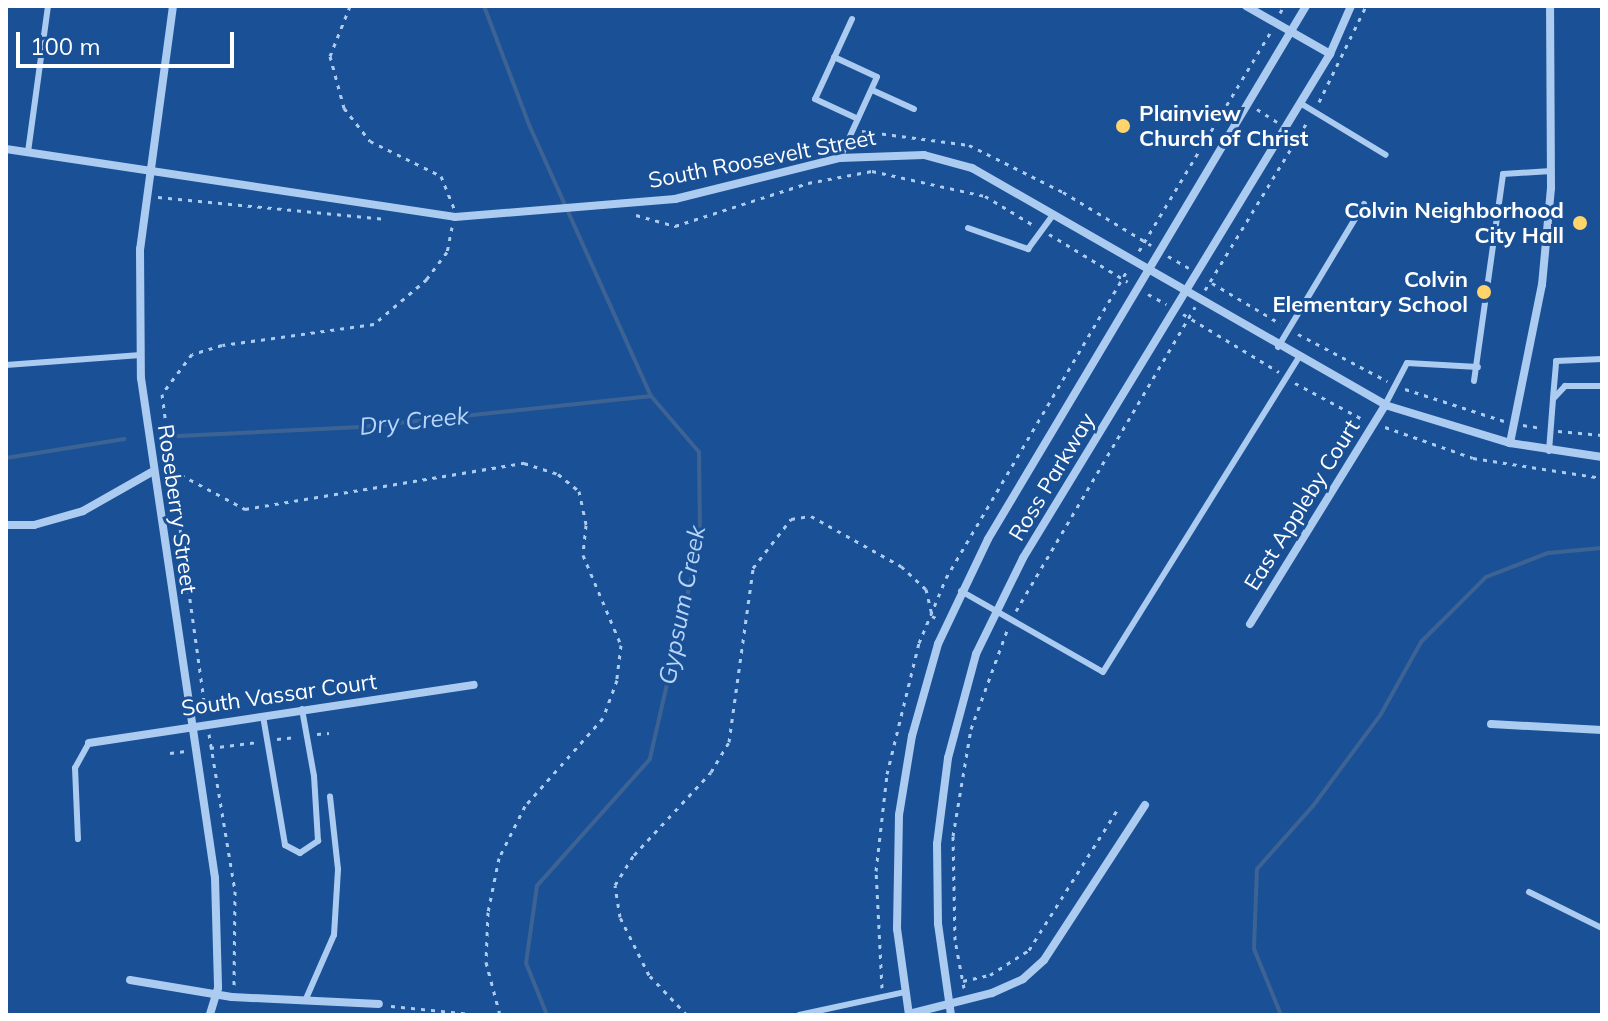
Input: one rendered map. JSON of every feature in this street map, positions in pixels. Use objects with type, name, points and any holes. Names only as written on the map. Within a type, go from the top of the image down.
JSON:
[{"type":"street","name":"Roseberry Street","points":[[173,6],[140,249],[141,355],[152,472],[215,878],[216,994],[210,1015]]},
{"type":"street","points":[[1246,6],[1330,54]]},
{"type":"street","name":"Ross Parkway","points":[[909,1014],[896,889],[900,802],[923,690],[946,623],[961,591],[1293,34],[1306,6]]},
{"type":"street","name":"Ross Parkway","points":[[950,1010],[936,889],[941,800],[959,704],[996,609],[1330,54],[1351,6]]},
{"type":"street","points":[[1510,443],[1542,285],[1551,171],[1550,6]]},
{"type":"street","name":"South Roosevelt Street","points":[[6,149],[455,217],[675,199],[840,158],[924,155],[972,168],[1298,359],[1385,405],[1510,443],[1602,457]]},
{"type":"street","name":"East Appleby Court","points":[[1250,624],[1385,405]]},
{"type":"street","points":[[6,525],[34,525],[83,511],[152,472]]},
{"type":"street","name":"South Vassar Court","points":[[89,743],[474,685]]},
{"type":"street","points":[[1491,724],[1602,730]]},
{"type":"street","points":[[909,1014],[950,1010],[967,1000],[1023,979],[1044,960],[1145,805]]},
{"type":"street","points":[[130,980],[232,997],[379,1004]]},
{"type":"lane","points":[[28,152],[48,6]]},
{"type":"lane","points":[[852,19],[815,99],[858,119]]},
{"type":"lane","points":[[834,57],[877,77],[840,158]]},
{"type":"lane","points":[[872,90],[914,109]]},
{"type":"lane","points":[[1300,103],[1386,155]]},
{"type":"lane","points":[[1474,381],[1503,174],[1551,171]]},
{"type":"lane","points":[[1278,347],[1364,204]]},
{"type":"lane","points":[[968,228],[1016,249],[1037,244],[1053,215]]},
{"type":"lane","points":[[6,365],[141,355]]},
{"type":"lane","points":[[961,591],[1012,617],[1103,672],[1298,359]]},
{"type":"lane","points":[[1549,451],[1556,361],[1602,359]]},
{"type":"lane","points":[[1385,405],[1407,363],[1415,360],[1478,367]]},
{"type":"lane","points":[[1553,399],[1565,386],[1602,386]]},
{"type":"lane","points":[[263,715],[285,845],[300,853],[318,841],[302,709]]},
{"type":"lane","points":[[78,839],[75,768],[89,743]]},
{"type":"lane","points":[[305,1001],[334,935],[338,869],[330,796]]},
{"type":"lane","points":[[1529,892],[1602,928]]},
{"type":"lane","points":[[799,1015],[905,992]]},
{"type":"path","points":[[232,997],[235,891],[211,748],[162,394],[192,354],[222,345],[374,324],[427,279],[447,252],[455,217],[452,193],[441,176],[370,141],[344,108],[330,56],[350,6]]},
{"type":"path","points":[[967,1000],[955,940],[953,836],[971,729],[1012,617],[1314,111],[1366,6]]},
{"type":"path","points":[[1250,105],[1286,127]]},
{"type":"path","points":[[862,131],[969,145],[1063,192],[1289,328],[1434,402],[1515,424],[1602,435]]},
{"type":"path","points":[[626,216],[675,226],[808,183],[872,171],[985,196],[1188,318]]},
{"type":"path","points":[[148,196],[395,220]]},
{"type":"path","points":[[438,226],[452,230],[465,228]]},
{"type":"path","points":[[172,470],[245,509],[524,463],[558,474],[579,491],[586,525],[583,555],[621,645],[617,680],[603,718],[525,806],[499,858],[486,962],[500,1015]]},
{"type":"path","points":[[687,1015],[649,975],[620,917],[615,885],[634,855],[711,772],[726,749],[736,719],[753,568],[791,519],[811,516],[901,566],[926,589],[932,616],[946,623]]},
{"type":"path","points":[[170,753],[329,733]]},
{"type":"path","points":[[963,981],[990,975],[1029,950],[1117,810]]},
{"type":"path","points":[[379,1004],[482,1015]]},
{"type":"waterway","name":"Gypsum Creek","points":[[484,6],[530,127],[651,396],[699,452],[700,540],[650,759],[537,886],[526,963],[547,1015]]},
{"type":"waterway","name":"Dry Creek","points":[[178,436],[361,427],[649,396]]},
{"type":"waterway","name":"Dry Creek","points":[[6,458],[124,439]]},
{"type":"waterway","points":[[1281,1015],[1254,949],[1257,869],[1313,806],[1381,714],[1421,642],[1486,577],[1548,553],[1602,548]]},
{"type":"place","name":"Plainview Church of Christ","points":[[1123,126]]},
{"type":"place","name":"Colvin Neighborhood City Hall","points":[[1580,223]]},
{"type":"place","name":"Colvin Elementary School","points":[[1484,292]]}]
